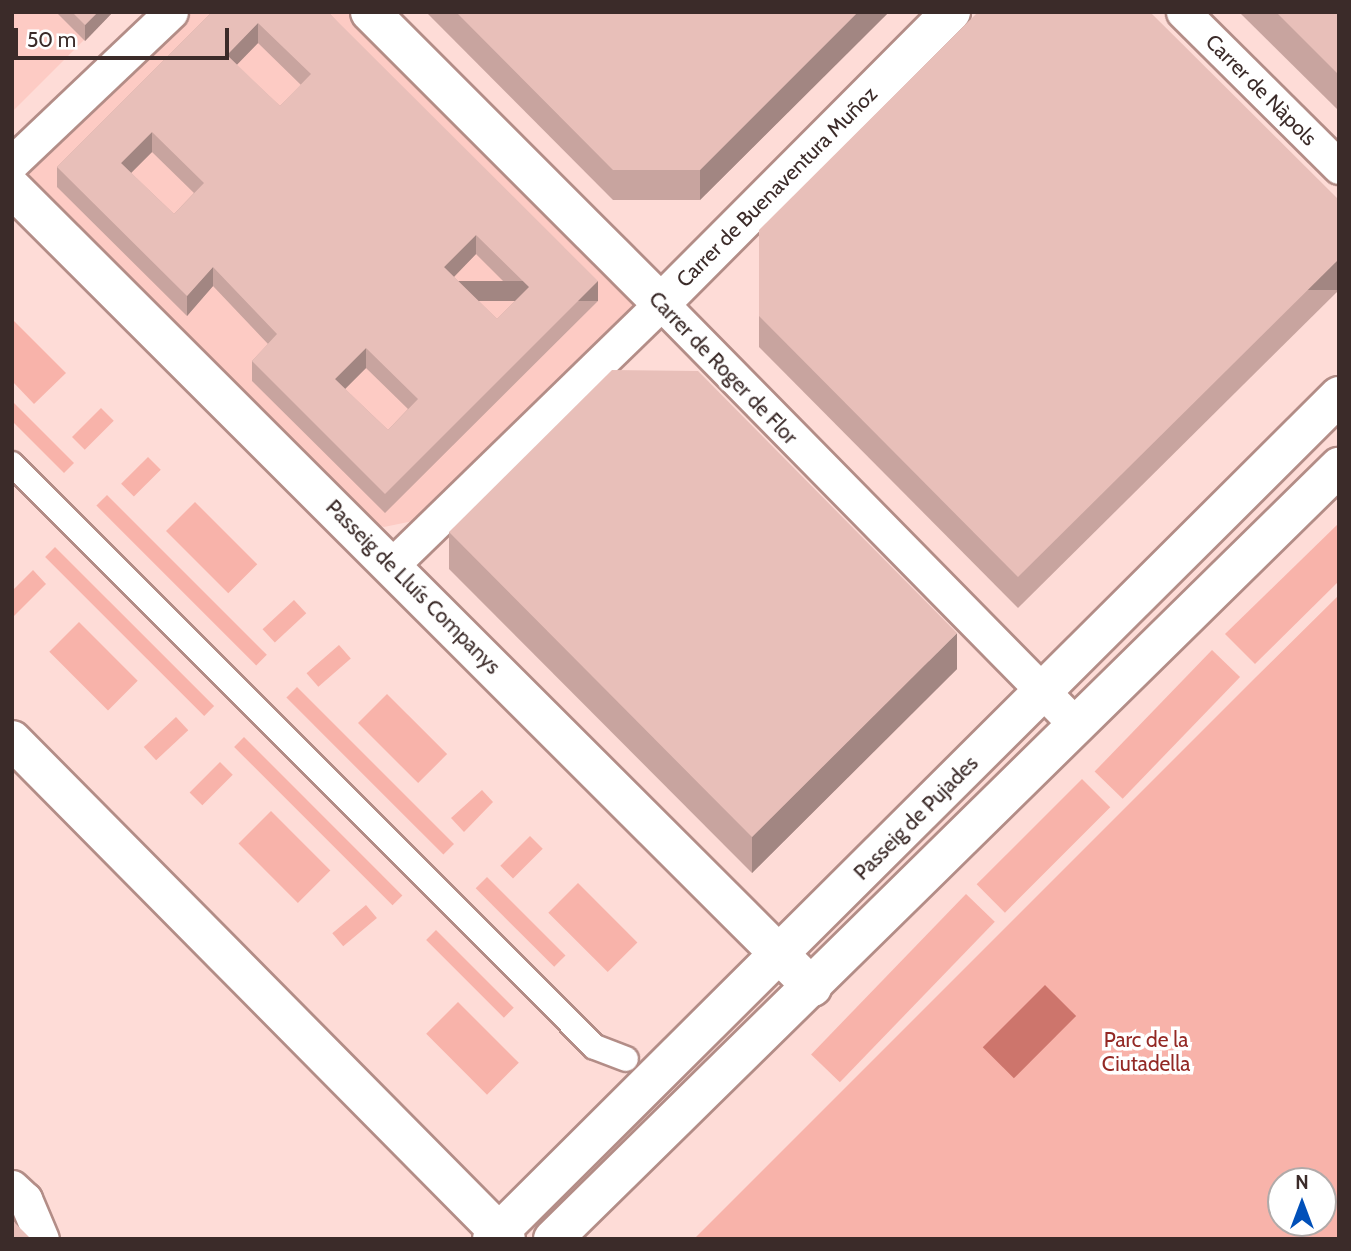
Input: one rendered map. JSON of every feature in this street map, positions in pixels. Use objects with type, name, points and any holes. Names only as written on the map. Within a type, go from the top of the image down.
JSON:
[{"type":"street","points":[[12,163],[171,12]]},
{"type":"street","name":"Carrer de Roger de Flor","points":[[370,12],[661,303],[1041,693],[1075,723]]},
{"type":"street","name":"Carrer de Buenaventura Muñoz","points":[[391,566],[661,303],[951,12]]},
{"type":"street","name":"Carrer de Nàpols","points":[[1183,12],[1339,167]]},
{"type":"street","name":"Passeig de Lluís Companys","points":[[12,188],[812,987]]},
{"type":"street","name":"Passeig de Pujades","points":[[499,1236],[1339,396]]},
{"type":"street","points":[[12,464],[595,1047],[626,1059]]},
{"type":"street","points":[[553,1239],[812,987],[1075,723],[1339,467]]},
{"type":"street","points":[[12,740],[499,1236]]},
{"type":"street","points":[[12,1187],[25,1199],[42,1239]]},
{"type":"shaded area","points":[[12,12],[112,12],[12,112]]},
{"type":"shaded area","points":[[171,12],[370,12],[661,303],[413,521],[384,527],[373,523],[12,163]]},
{"type":"shaded area","points":[[1045,985],[1076,1016],[1014,1078],[983,1047]]},
{"type":"green space","points":[[12,319],[66,373],[34,404],[12,381]]},
{"type":"green space","points":[[12,401],[74,463],[64,473],[12,421]]},
{"type":"green space","points":[[101,408],[114,421],[85,450],[72,437]]},
{"type":"green space","points":[[148,457],[161,470],[134,497],[121,484]]},
{"type":"green space","points":[[107,495],[267,655],[256,665],[96,506]]},
{"type":"green space","points":[[195,502],[257,564],[228,593],[166,531]]},
{"type":"green space","points":[[1339,523],[1339,581],[1255,664],[1225,634]]},
{"type":"green space","points":[[55,547],[214,706],[204,716],[45,557]]},
{"type":"green space","points":[[33,570],[46,584],[14,616],[12,591]]},
{"type":"green space","name":"Parc de la Ciutadella","points":[[1339,595],[1339,1239],[694,1239],[1256,677]]},
{"type":"green space","points":[[294,600],[306,613],[275,642],[263,629]]},
{"type":"green space","points":[[79,622],[138,681],[108,710],[49,652]]},
{"type":"green space","points":[[339,645],[351,659],[318,687],[307,673]]},
{"type":"green space","points":[[1212,650],[1240,677],[1123,799],[1095,772]]},
{"type":"green space","points":[[297,687],[454,844],[443,855],[286,698]]},
{"type":"green space","points":[[387,694],[447,754],[418,783],[358,723]]},
{"type":"green space","points":[[176,717],[188,730],[156,760],[144,747]]},
{"type":"green space","points":[[244,737],[402,895],[392,905],[234,747]]},
{"type":"green space","points":[[220,762],[233,775],[202,805],[190,792]]},
{"type":"green space","points":[[1082,779],[1110,807],[1005,913],[977,884]]},
{"type":"green space","points":[[482,790],[493,802],[464,832],[451,818]]},
{"type":"green space","points":[[271,811],[330,870],[298,903],[238,844]]},
{"type":"green space","points":[[530,836],[543,849],[513,878],[500,866]]},
{"type":"green space","points":[[487,877],[565,955],[554,967],[476,888]]},
{"type":"green space","points":[[578,883],[637,942],[608,972],[548,913]]},
{"type":"green space","points":[[966,894],[995,922],[840,1082],[811,1054]]},
{"type":"green space","points":[[366,905],[377,918],[343,946],[332,933]]},
{"type":"green space","points":[[436,930],[514,1008],[504,1018],[426,940]]},
{"type":"green space","points":[[458,1002],[519,1063],[487,1095],[426,1034]]},
{"type":"building","points":[[72,12],[98,12],[85,25]]},
{"type":"building","points":[[212,12],[328,12],[598,281],[385,494],[252,361],[277,334],[213,267],[187,296],[57,167]],"holes":[[[258,23],[311,74],[280,106],[227,55]],[[152,132],[204,183],[174,214],[121,163]],[[476,235],[529,287],[497,319],[444,267]],[[366,348],[418,399],[388,430],[335,379]]]},
{"type":"building","points":[[456,12],[858,12],[700,170],[613,170]]},
{"type":"building","points":[[978,12],[1150,12],[1339,200],[1339,259],[1018,577],[759,316],[759,230]]},
{"type":"building","points":[[1276,12],[1339,12],[1339,75]]},
{"type":"building","points":[[612,370],[698,371],[957,633],[752,837],[449,532]]},
{"type":"building","points":[[12,1220],[31,1239],[12,1239]]}]
